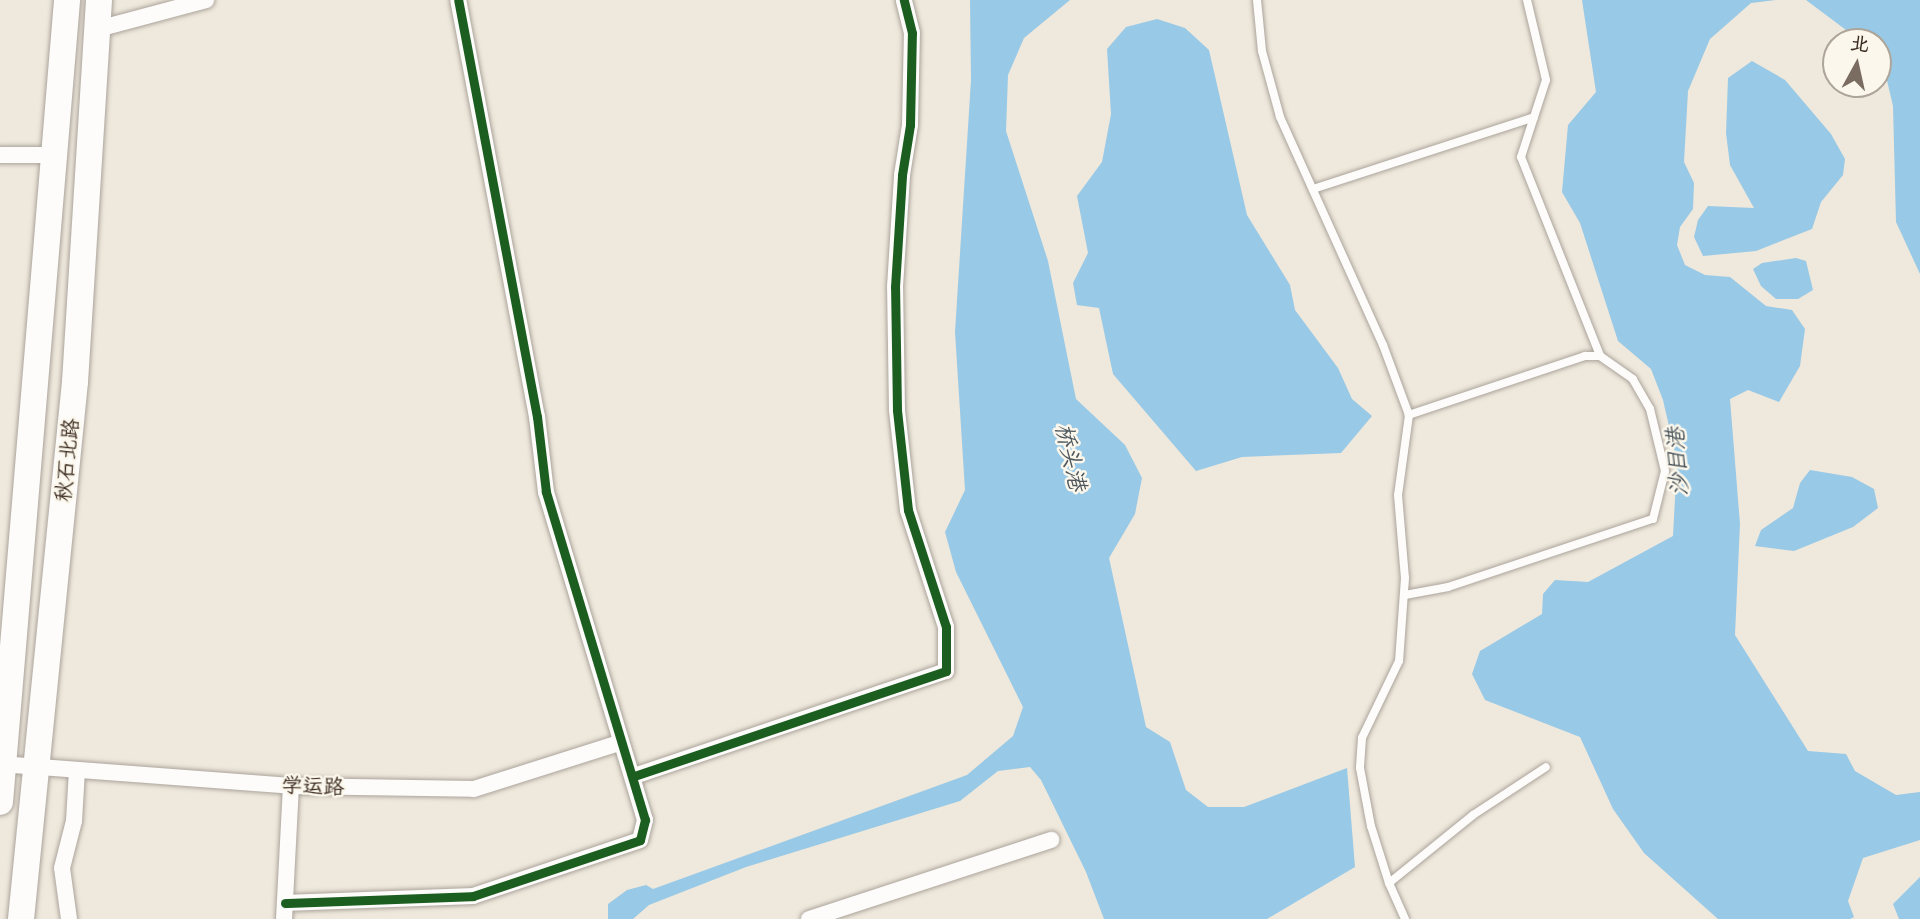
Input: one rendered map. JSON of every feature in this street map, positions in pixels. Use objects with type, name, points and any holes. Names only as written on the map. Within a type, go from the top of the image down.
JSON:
[{"type":"main road","name":"秋石北路","points":[[0,802],[67,0]]},
{"type":"main road","name":"秋石北路","points":[[21,919],[75,382],[99,0]]},
{"type":"street","points":[[98,29],[206,0]]},
{"type":"street","points":[[291,786],[284,911],[473,896],[640,840],[645,820],[634,776],[619,743],[546,492],[537,417],[458,0]]},
{"type":"street","points":[[634,776],[946,671],[946,627],[908,510],[897,410],[895,288],[902,175],[910,125],[912,33],[904,0]]},
{"type":"street","points":[[0,155],[54,155]]},
{"type":"street","name":"学运路","points":[[2,764],[35,769],[291,786],[474,789],[619,743]]},
{"type":"street","points":[[69,919],[62,868],[74,821],[77,771]]},
{"type":"street","points":[[809,919],[1051,840]]},
{"type":"lane","points":[[1257,0],[1262,51],[1280,117],[1409,415],[1398,495],[1405,595],[1399,661],[1362,738],[1360,768],[1371,826],[1389,883],[1405,919]]},
{"type":"lane","points":[[1405,595],[1448,587],[1653,519],[1665,471],[1650,409],[1633,379],[1600,356],[1521,158],[1546,80],[1527,0]]},
{"type":"lane","points":[[1313,189],[1534,117]]},
{"type":"lane","points":[[1409,415],[1585,356],[1600,356]]},
{"type":"lane","points":[[1389,883],[1473,815],[1546,767]]},
{"type":"water","name":"桥头港","points":[[970,0],[1070,0],[1024,38],[1008,75],[1006,131],[1048,261],[1076,399],[1125,445],[1142,478],[1135,514],[1109,558],[1146,727],[1170,742],[1186,790],[1208,807],[1244,807],[1347,768],[1355,867],[1267,919],[1104,919],[1086,872],[1041,780],[1030,767],[998,771],[960,801],[746,867],[649,905],[633,919],[608,919],[608,904],[627,890],[646,885],[653,889],[967,775],[1013,736],[1023,707],[956,572],[945,532],[965,490],[955,332],[971,80]]},
{"type":"water","name":"沙目港","points":[[1582,0],[1776,0],[1751,3],[1710,39],[1688,91],[1684,162],[1694,183],[1693,209],[1680,227],[1677,245],[1685,265],[1705,275],[1730,277],[1766,306],[1792,310],[1805,329],[1800,366],[1779,402],[1748,390],[1730,399],[1740,524],[1735,635],[1808,751],[1846,754],[1855,771],[1896,795],[1920,792],[1920,840],[1863,858],[1848,901],[1854,917],[1850,919],[1718,919],[1644,853],[1613,809],[1580,737],[1485,700],[1472,674],[1480,651],[1542,614],[1543,594],[1555,580],[1588,582],[1673,536],[1677,461],[1663,400],[1651,369],[1618,341],[1580,223],[1562,192],[1568,125],[1596,92]]},
{"type":"water","points":[[1806,0],[1920,0],[1920,274],[1896,222],[1891,98],[1892,28],[1843,28]]},
{"type":"water","points":[[1157,19],[1185,28],[1209,50],[1247,215],[1290,285],[1295,310],[1338,368],[1352,399],[1372,416],[1341,453],[1242,457],[1196,471],[1113,374],[1099,308],[1077,305],[1073,283],[1088,253],[1077,196],[1102,162],[1111,114],[1107,49],[1126,27]]},
{"type":"water","points":[[1752,61],[1785,80],[1831,134],[1845,159],[1843,175],[1821,202],[1812,229],[1756,251],[1703,256],[1694,237],[1698,220],[1708,206],[1754,208],[1730,165],[1726,133],[1728,78]]},
{"type":"water","points":[[1796,258],[1806,261],[1813,290],[1798,299],[1776,299],[1761,286],[1753,269],[1762,263]]},
{"type":"water","points":[[1810,470],[1852,477],[1874,489],[1878,508],[1853,527],[1794,551],[1755,546],[1761,530],[1793,508],[1800,483]]},
{"type":"water","points":[[1920,877],[1920,919],[1899,919],[1893,904]]},
{"type":"cycle path","points":[[285,903],[473,896],[640,840],[645,820],[546,492],[537,417],[458,0]]},
{"type":"cycle path","points":[[634,776],[946,671],[946,627],[908,510],[897,410],[895,287],[902,175],[910,125],[912,33],[904,0]]}]
